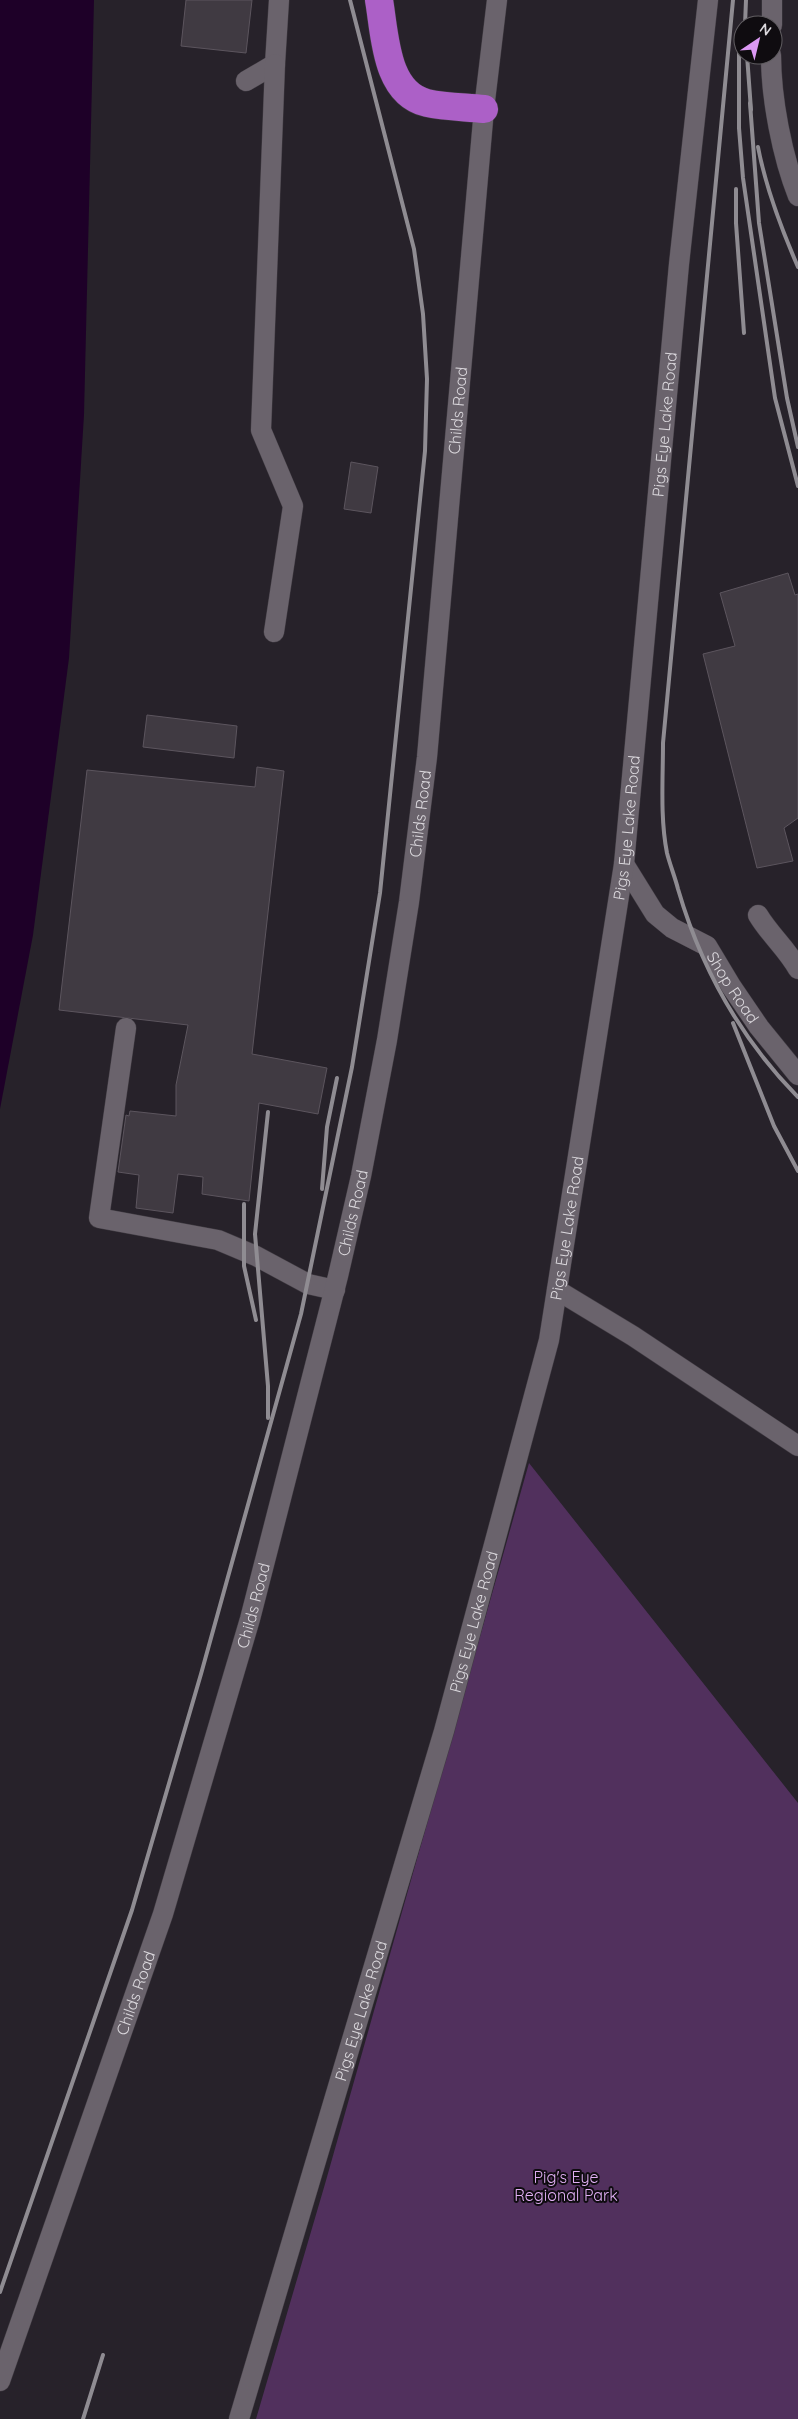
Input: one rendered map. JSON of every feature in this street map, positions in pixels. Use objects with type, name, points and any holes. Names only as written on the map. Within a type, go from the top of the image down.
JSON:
[{"type":"highway","points":[[379,0],[389,57],[401,86],[411,96],[425,102],[484,109]]},
{"type":"street","points":[[274,632],[293,506],[260,430],[279,0]]},
{"type":"street","name":"Childs Road","points":[[0,2381],[158,1930],[250,1619],[335,1290],[361,1176],[387,1040],[410,892],[432,707],[484,109],[497,0]]},
{"type":"street","name":"Pigs Eye Lake Road","points":[[239,2419],[444,1731],[548,1340],[624,864],[679,264],[708,0]]},
{"type":"street","points":[[772,0],[772,15]]},
{"type":"street","points":[[246,80],[275,64]]},
{"type":"street","points":[[772,65],[775,99],[784,148],[798,196]]},
{"type":"street","name":"Shop Road","points":[[624,864],[655,914],[672,928],[707,946],[759,1027],[798,1075]]},
{"type":"street","points":[[758,915],[770,934],[782,945],[798,970]]},
{"type":"street","points":[[126,1028],[99,1218],[218,1240],[256,1256],[308,1284],[335,1290]]},
{"type":"street","points":[[556,1290],[634,1336],[798,1446]]},
{"type":"green space","name":"Pig's Eye Regional Park","points":[[529,1463],[798,1803],[798,2419],[256,2419],[325,2184]]},
{"type":"shaded area","points":[[0,0],[94,0],[84,415],[69,658],[33,935],[0,1109]]},
{"type":"building","points":[[186,0],[252,0],[246,53],[181,46]]},
{"type":"building","points":[[351,462],[378,467],[371,513],[344,509]]},
{"type":"building","points":[[788,573],[795,595],[798,594],[798,818],[784,828],[793,861],[757,868],[703,654],[735,646],[720,593]]},
{"type":"building","points":[[147,715],[237,726],[234,758],[143,747]]},
{"type":"building","points":[[257,767],[284,771],[252,1054],[327,1068],[318,1114],[259,1103],[249,1201],[202,1194],[203,1177],[178,1174],[173,1213],[136,1208],[139,1175],[118,1172],[126,1115],[129,1116],[130,1111],[176,1116],[176,1085],[188,1025],[59,1010],[87,770],[255,787]]},
{"type":"railway","points":[[0,2292],[132,1910],[201,1674],[301,1314],[352,1067],[380,893],[425,451],[427,379],[423,314],[414,249],[350,0]]},
{"type":"railway","points":[[733,0],[663,743],[663,826],[667,853],[687,918],[711,974],[725,1000],[758,1051],[798,1097]]},
{"type":"railway","points":[[745,15],[746,0]]},
{"type":"railway","points":[[739,65],[739,128],[743,178],[775,398],[798,486]]},
{"type":"railway","points":[[748,65],[751,110]]},
{"type":"railway","points":[[750,103],[759,223],[787,398],[798,447]]},
{"type":"railway","points":[[758,147],[765,178],[798,267]]},
{"type":"railway","points":[[736,189],[736,223],[744,333]]},
{"type":"railway","points":[[733,1023],[774,1126],[798,1171]]},
{"type":"railway","points":[[322,1189],[327,1127],[337,1078]]},
{"type":"railway","points":[[268,1112],[255,1234],[268,1386],[268,1418]]},
{"type":"railway","points":[[244,1204],[244,1266],[256,1320]]},
{"type":"railway","points":[[83,2419],[103,2355]]}]
